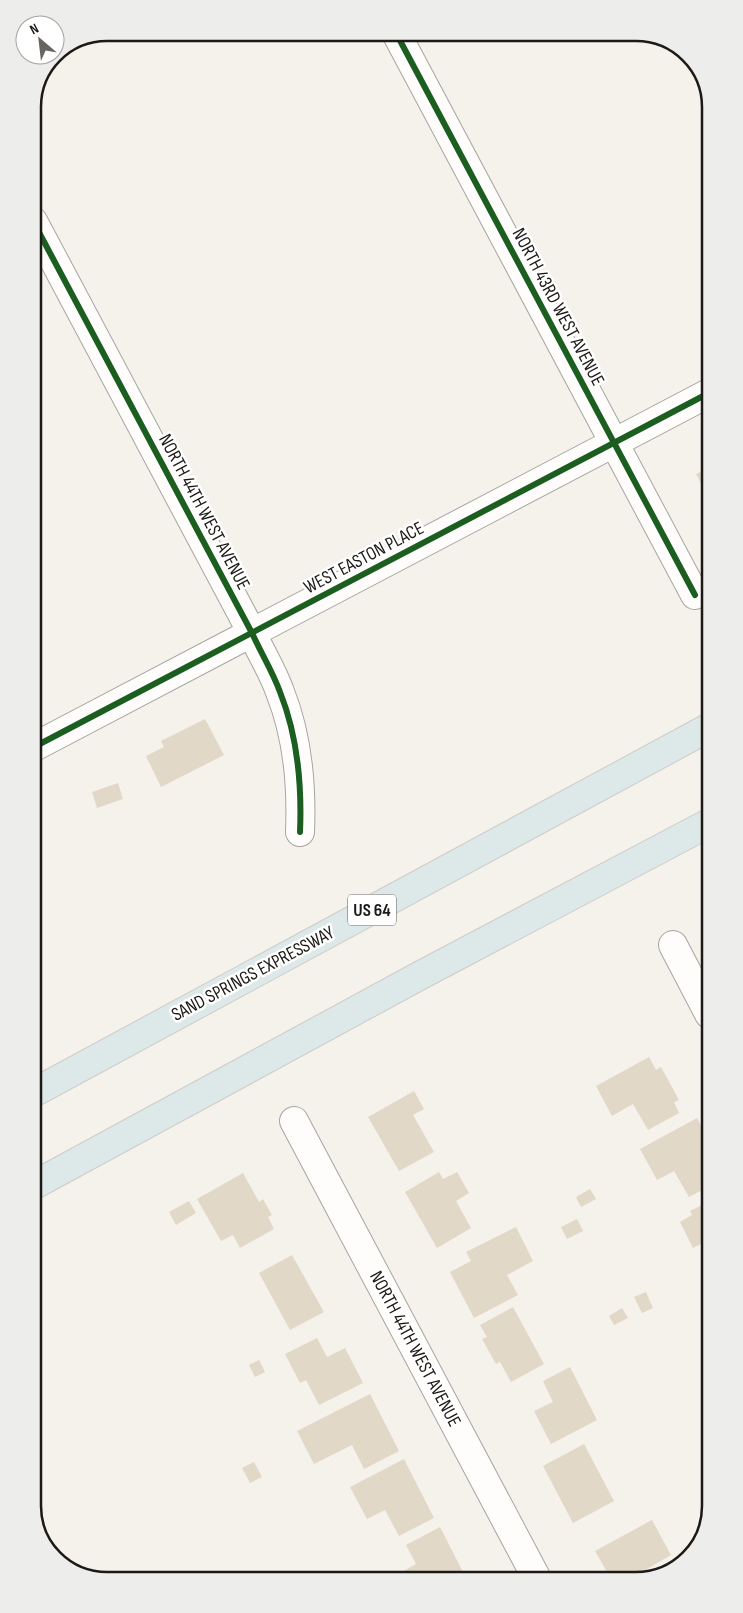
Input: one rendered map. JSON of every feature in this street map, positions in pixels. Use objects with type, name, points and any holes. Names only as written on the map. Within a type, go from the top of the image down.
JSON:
[{"type":"highway","name":"SAND SPRINGS EXPRESSWAY","points":[[41,1089],[702,731]]},
{"type":"highway","points":[[41,1181],[430,970],[702,826]]},
{"type":"street","name":"NORTH 43RD WEST AVENUE","points":[[400,41],[695,594]]},
{"type":"street","name":"NORTH 44TH WEST AVENUE","points":[[41,236],[252,633],[280,692],[290,721],[300,772],[302,801],[300,832]]},
{"type":"street","name":"WEST EASTON PLACE","points":[[41,743],[702,397]]},
{"type":"street","points":[[674,945],[700,976]]},
{"type":"street","name":"NORTH 44TH WEST AVENUE","points":[[294,1121],[533,1572]]},
{"type":"building","points":[[702,471],[702,485],[696,474]]},
{"type":"building","points":[[205,719],[224,755],[161,787],[146,756],[164,747],[161,741]]},
{"type":"building","points":[[118,783],[123,799],[97,808],[92,792]]},
{"type":"building","points":[[649,1057],[656,1070],[661,1067],[679,1100],[674,1102],[679,1113],[648,1130],[633,1104],[612,1116],[596,1086]]},
{"type":"building","points":[[414,1091],[424,1109],[413,1115],[434,1152],[399,1171],[368,1117]]},
{"type":"building","points":[[697,1118],[702,1127],[702,1190],[689,1197],[674,1171],[657,1180],[640,1149]]},
{"type":"building","points":[[439,1172],[443,1179],[457,1172],[469,1193],[456,1201],[471,1228],[437,1248],[405,1192]]},
{"type":"building","points":[[243,1173],[259,1202],[263,1199],[272,1215],[268,1217],[274,1229],[240,1248],[233,1235],[221,1241],[197,1199]]},
{"type":"building","points":[[590,1189],[596,1199],[581,1207],[576,1197]]},
{"type":"building","points":[[189,1201],[196,1213],[176,1225],[169,1212]]},
{"type":"building","points":[[702,1205],[702,1243],[693,1248],[680,1222],[692,1215],[690,1211]]},
{"type":"building","points":[[577,1219],[583,1231],[567,1239],[561,1227]]},
{"type":"building","points":[[516,1227],[533,1261],[507,1275],[518,1295],[474,1318],[450,1272],[471,1261],[466,1252]]},
{"type":"building","points":[[292,1255],[324,1312],[290,1330],[259,1273]]},
{"type":"building","points":[[646,1292],[653,1308],[642,1313],[634,1297]]},
{"type":"building","points":[[513,1307],[544,1364],[511,1382],[500,1362],[496,1364],[482,1339],[487,1337],[480,1325]]},
{"type":"building","points":[[622,1308],[628,1318],[614,1325],[609,1316]]},
{"type":"building","points":[[317,1338],[327,1357],[345,1348],[363,1383],[319,1405],[306,1380],[300,1383],[285,1354]]},
{"type":"building","points":[[259,1360],[265,1372],[255,1377],[249,1365]]},
{"type":"building","points":[[570,1367],[597,1420],[551,1444],[534,1411],[553,1402],[543,1381]]},
{"type":"building","points":[[370,1394],[399,1451],[364,1469],[352,1445],[314,1464],[297,1431]]},
{"type":"building","points":[[584,1444],[614,1501],[573,1523],[543,1466]]},
{"type":"building","points":[[404,1459],[434,1518],[399,1536],[385,1510],[367,1519],[350,1487]]},
{"type":"building","points":[[254,1462],[262,1477],[250,1483],[242,1468]]},
{"type":"building","points":[[652,1520],[671,1555],[644,1571],[607,1572],[595,1551]]},
{"type":"building","points":[[440,1527],[463,1572],[402,1572],[416,1564],[406,1545]]},
{"type":"cycle path","points":[[400,41],[695,595]]},
{"type":"cycle path","points":[[41,236],[274,677],[286,709],[295,743],[299,778],[300,832]]},
{"type":"cycle path","points":[[41,743],[702,397]]}]
